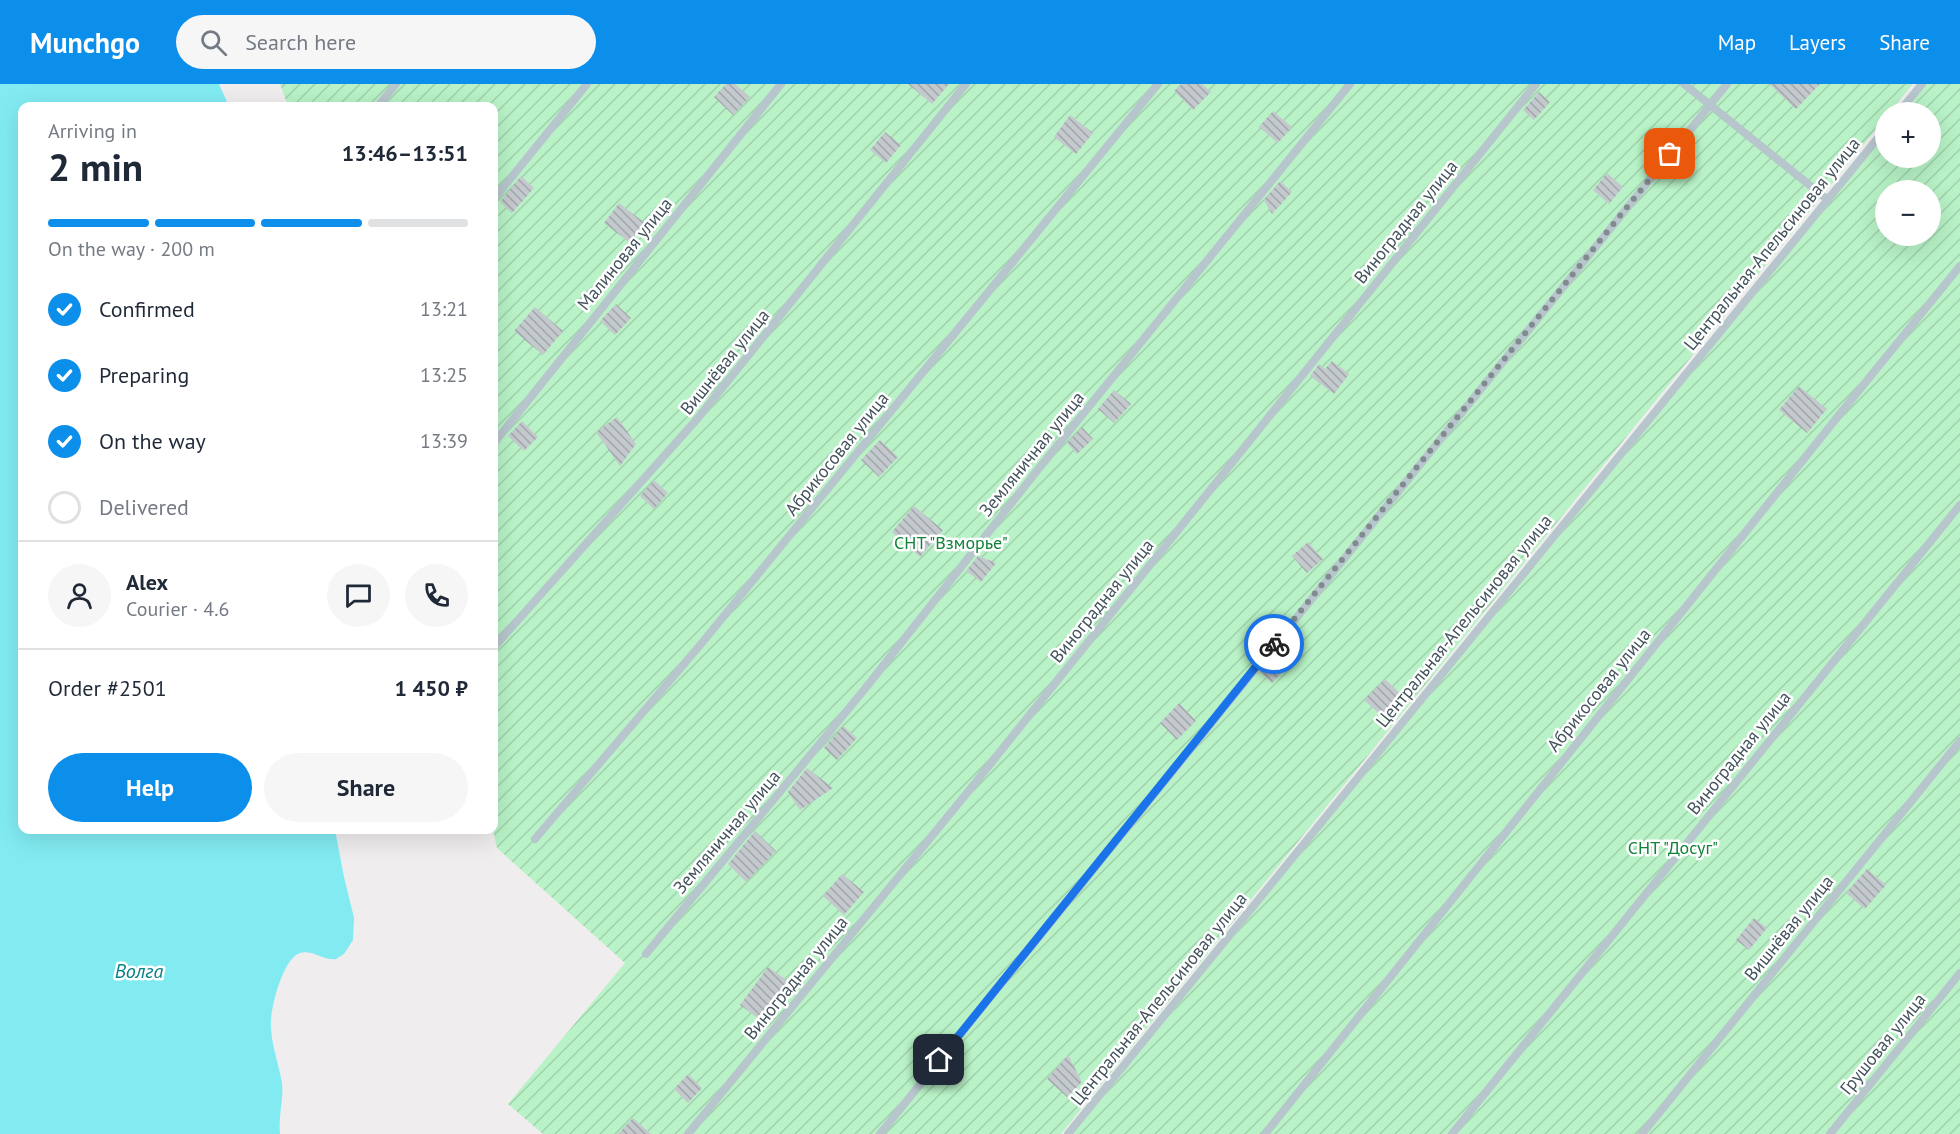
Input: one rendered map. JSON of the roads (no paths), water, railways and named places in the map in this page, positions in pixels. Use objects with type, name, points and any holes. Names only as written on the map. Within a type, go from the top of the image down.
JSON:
[{"type":"lane","points":[[381,102],[396,84]]},
{"type":"lane","points":[[498,194],[587,84]]},
{"type":"lane","name":"Малиновая улица","points":[[498,438],[780,84]]},
{"type":"lane","name":"Вишнёвая улица","points":[[498,643],[698,418],[966,84]]},
{"type":"lane","name":"Абрикосовая улица","points":[[535,839],[701,644],[1158,84]]},
{"type":"lane","name":"Земляничная улица","points":[[646,954],[864,690],[1036,472],[1350,84]]},
{"type":"lane","name":"Виноградная улица","points":[[688,1134],[967,793],[1536,84]]},
{"type":"lane","points":[[1684,84],[1827,200]]},
{"type":"lane","points":[[880,1134],[1727,84]]},
{"type":"lane","points":[[1907,102],[1922,84]]},
{"type":"lane","name":"Центральная-Апельсиновая улица","points":[[1068,1134],[1875,142]]},
{"type":"lane","name":"Абрикосовая улица","points":[[1264,1134],[1817,442],[1960,267]]},
{"type":"lane","name":"Виноградная улица","points":[[1452,1134],[1960,505]]},
{"type":"lane","name":"Вишнёвая улица","points":[[1642,1134],[1960,741]]},
{"type":"lane","name":"Грушовая улица","points":[[1830,1134],[1960,973]]},
{"type":"water","name":"Волга","points":[[0,84],[219,84],[227,102],[18,102],[18,834],[336,834],[354,918],[353,940],[344,954],[336,959],[300,953],[288,964],[278,986],[272,1010],[271,1028],[282,1083],[280,1134],[0,1134]]},
{"type":"park label","name":"СНТ \"Взморье\"","points":[[951,543]]},
{"type":"park label","name":"СНТ \"Досуг\"","points":[[1673,848]]}]
